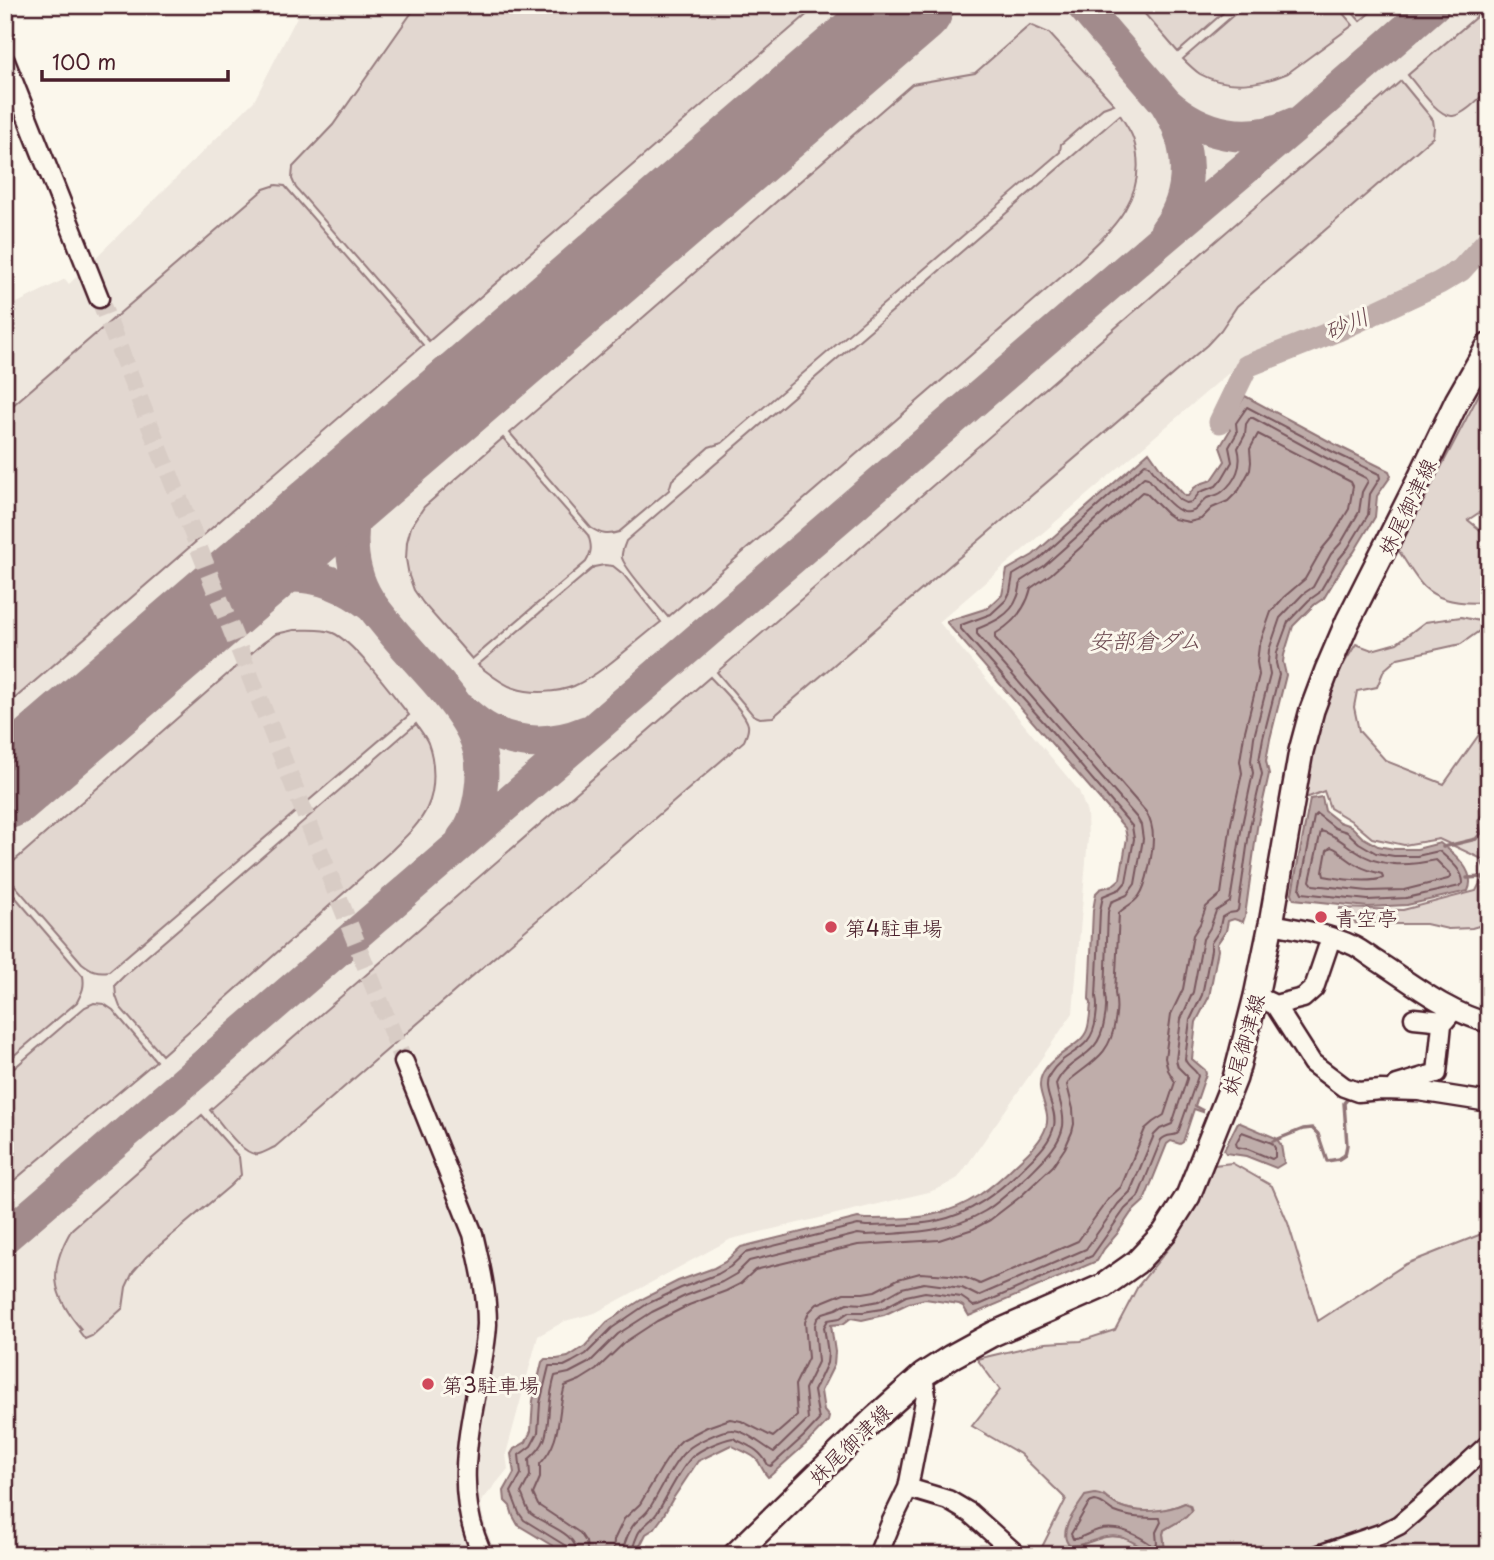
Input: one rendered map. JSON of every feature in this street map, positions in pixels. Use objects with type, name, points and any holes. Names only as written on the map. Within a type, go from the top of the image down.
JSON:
[{"type":"main road","name":"妹尾御津線","points":[[735,1555],[875,1418],[923,1376],[993,1334],[1103,1286],[1137,1262],[1165,1232],[1188,1196],[1265,1000],[1271,924],[1301,751],[1312,710],[1348,621],[1457,401],[1489,345]]},
{"type":"street","points":[[5,61],[99,298]]},
{"type":"street","points":[[1271,924],[1354,946],[1449,1016]]},
{"type":"street","points":[[1265,1000],[1303,998],[1314,988],[1331,938]]},
{"type":"street","points":[[1265,1000],[1312,1063],[1344,1087],[1358,1092],[1419,1091],[1489,1102]]},
{"type":"street","points":[[1381,1090],[1437,1073],[1442,1024],[1449,1016]]},
{"type":"street","points":[[1414,1018],[1449,1016],[1489,1023]]},
{"type":"street","points":[[404,1062],[473,1234],[482,1273],[487,1324],[485,1348],[468,1432],[465,1464],[472,1527],[483,1555]]},
{"type":"street","points":[[878,1555],[908,1488],[926,1395],[923,1376]]},
{"type":"street","points":[[1319,1555],[1399,1525],[1489,1444]]},
{"type":"street","points":[[908,1488],[948,1500],[970,1513],[1017,1555]]},
{"type":"shaded area","points":[[303,5],[1489,5],[1489,229],[1457,267],[1398,296],[1245,359],[939,622],[1079,791],[1087,813],[1088,838],[1073,1013],[958,1178],[929,1192],[731,1239],[595,1313],[565,1321],[538,1336],[506,1454],[508,1469],[481,1502],[487,1531],[496,1555],[5,1555],[5,309],[65,279],[69,284],[254,101]]},
{"type":"shaded area","points":[[417,5],[818,5],[429,341],[296,188],[292,179],[293,167],[333,125]]},
{"type":"shaded area","points":[[1137,5],[1232,5],[1178,52]]},
{"type":"shaded area","points":[[1245,5],[1336,5],[1353,25],[1288,73],[1278,77],[1244,84],[1221,82],[1193,69],[1183,59]]},
{"type":"shaded area","points":[[1346,5],[1379,5],[1360,21]]},
{"type":"shaded area","points":[[1489,6],[1489,89],[1463,112],[1447,115],[1429,100],[1408,75]]},
{"type":"shaded area","points":[[1030,25],[1049,33],[1114,104],[1103,108],[1061,144],[1060,152],[722,443],[709,447],[672,480],[669,490],[619,532],[604,534],[591,528],[510,433],[912,84],[975,73]]},
{"type":"shaded area","points":[[1401,81],[1433,120],[1433,137],[1237,306],[1207,345],[773,717],[760,718],[753,715],[717,672]]},
{"type":"shaded area","points":[[1120,115],[1133,138],[1138,161],[1136,181],[1130,200],[1107,233],[1060,278],[668,617],[625,564],[622,554],[626,541]]},
{"type":"shaded area","points":[[276,185],[285,186],[423,345],[5,707],[5,412],[264,189]]},
{"type":"shaded area","points":[[1489,375],[1489,506],[1468,520],[1489,537],[1489,602],[1472,603],[1438,596],[1424,587],[1398,550]]},
{"type":"shaded area","points":[[503,438],[588,535],[591,546],[586,562],[472,659],[414,590],[406,559],[407,542],[411,527],[424,507]]},
{"type":"shaded area","points":[[613,566],[623,574],[661,622],[619,657],[585,681],[560,690],[544,692],[509,686],[478,665],[594,567]]},
{"type":"shaded area","points":[[1461,617],[1489,624],[1461,644],[1398,658],[1384,670],[1377,687],[1357,691],[1354,707],[1359,731],[1386,761],[1444,784],[1483,729],[1489,727],[1489,923],[1472,928],[1448,929],[1426,924],[1357,924],[1340,914],[1340,908],[1403,910],[1476,891],[1486,871],[1480,858],[1439,839],[1404,845],[1372,838],[1330,808],[1324,791],[1306,798],[1309,753],[1331,685],[1356,644],[1372,650],[1397,643],[1425,622]]},
{"type":"shaded area","points":[[294,630],[324,630],[342,638],[373,670],[409,715],[109,971],[88,967],[5,874],[5,869],[263,643],[276,634]]},
{"type":"shaded area","points":[[710,677],[746,720],[748,729],[744,741],[275,1147],[253,1154],[233,1138],[210,1110]]},
{"type":"shaded area","points":[[416,724],[428,743],[434,776],[430,801],[416,825],[392,850],[162,1055],[120,1007],[115,985]]},
{"type":"shaded area","points":[[5,885],[83,976],[84,983],[77,1002],[5,1063]]},
{"type":"shaded area","points":[[94,1003],[104,1004],[113,1010],[156,1061],[5,1188],[5,1076],[85,1007]]},
{"type":"shaded area","points":[[202,1115],[239,1157],[241,1175],[147,1256],[133,1272],[126,1287],[123,1308],[92,1336],[85,1339],[64,1304],[56,1281],[56,1269],[64,1243],[72,1229]]},
{"type":"shaded area","points":[[1232,1163],[1272,1186],[1288,1223],[1318,1321],[1406,1264],[1489,1231],[1489,1555],[1038,1555],[1066,1499],[1020,1454],[972,1426],[1000,1390],[977,1359],[1045,1343],[1081,1341],[1115,1330],[1138,1286],[1172,1244],[1214,1165]],"holes":[[[1104,1495],[1117,1505],[1142,1511],[1169,1509],[1185,1503],[1186,1517],[1164,1530],[1164,1541],[1153,1554],[1134,1542],[1114,1536],[1077,1546]]]},
{"type":"water","name":"安部倉ダム","points":[[1245,396],[1389,471],[1391,476],[1377,496],[1375,517],[1324,598],[1293,626],[1284,655],[1286,675],[1266,761],[1269,774],[1257,828],[1245,916],[1243,922],[1234,919],[1228,921],[1226,931],[1217,944],[1209,997],[1196,1022],[1192,1059],[1206,1074],[1195,1106],[1203,1112],[1194,1109],[1183,1142],[1180,1144],[1171,1141],[1167,1144],[1144,1201],[1131,1213],[1097,1261],[969,1316],[959,1304],[925,1299],[884,1315],[862,1320],[851,1318],[843,1324],[831,1325],[834,1365],[821,1391],[828,1421],[770,1476],[766,1475],[755,1458],[731,1445],[698,1461],[662,1518],[654,1529],[646,1534],[639,1548],[639,1555],[563,1555],[561,1551],[518,1525],[505,1501],[504,1491],[514,1473],[511,1454],[526,1442],[531,1431],[533,1401],[545,1359],[568,1357],[585,1346],[607,1322],[644,1298],[678,1281],[714,1268],[741,1247],[858,1218],[918,1217],[947,1211],[979,1195],[998,1181],[1041,1138],[1046,1127],[1047,1114],[1040,1081],[1046,1068],[1079,1041],[1087,1030],[1091,1003],[1093,910],[1096,893],[1120,879],[1127,838],[1125,828],[947,621],[988,608],[1002,595],[1007,570],[1033,555],[1149,452],[1185,496],[1200,484],[1212,480],[1225,461],[1220,447],[1230,430],[1227,425]]},
{"type":"water","points":[[1322,797],[1325,811],[1378,846],[1417,849],[1440,843],[1467,870],[1470,884],[1468,891],[1407,905],[1368,907],[1294,899],[1292,893],[1310,799]]},
{"type":"water","points":[[1238,1122],[1276,1138],[1281,1145],[1284,1163],[1276,1168],[1246,1156],[1226,1153],[1224,1150]]},
{"type":"water","points":[[1095,1494],[1119,1506],[1135,1510],[1161,1510],[1185,1503],[1190,1505],[1192,1511],[1164,1530],[1165,1550],[1161,1554],[1113,1536],[1070,1546],[1065,1534],[1069,1521],[1085,1496]]},
{"type":"waterway","name":"砂川","points":[[1220,422],[1247,366],[1338,330],[1439,283],[1461,270],[1489,239]]},
{"type":"waterway","points":[[1443,847],[1476,839],[1480,834],[1479,821],[1489,805]]},
{"type":"waterway","points":[[1467,878],[1489,879]]},
{"type":"waterway","points":[[1273,1141],[1312,1128],[1318,1134],[1327,1161],[1339,1159],[1345,1155],[1347,1145],[1344,1103],[1350,1096]]},
{"type":"taxiway","points":[[1082,5],[1166,103],[1194,122],[1210,129],[1242,135],[1276,131],[1293,124]]},
{"type":"taxiway","points":[[5,1237],[1434,5]]},
{"type":"taxiway","points":[[1166,231],[1182,201],[1186,168],[1181,135],[1167,105]]},
{"type":"taxiway","points":[[388,457],[368,482],[359,500],[352,532],[354,564],[358,579],[373,607],[458,707],[472,731],[481,757],[482,772],[478,808],[463,838]]},
{"type":"taxiway","points":[[217,604],[245,587],[279,577],[295,576],[312,577],[343,587],[372,606]]},
{"type":"taxiway","points":[[462,710],[489,730],[512,739],[550,741],[586,732]]},
{"type":"runway","points":[[5,787],[912,5]]},
{"type":"tunnel","points":[[99,298],[404,1062]]},
{"type":"place","name":"青空亭","points":[[1321,917]]},
{"type":"place","name":"第4駐車場","points":[[831,927]]},
{"type":"place","name":"第3駐車場","points":[[428,1384]]}]
